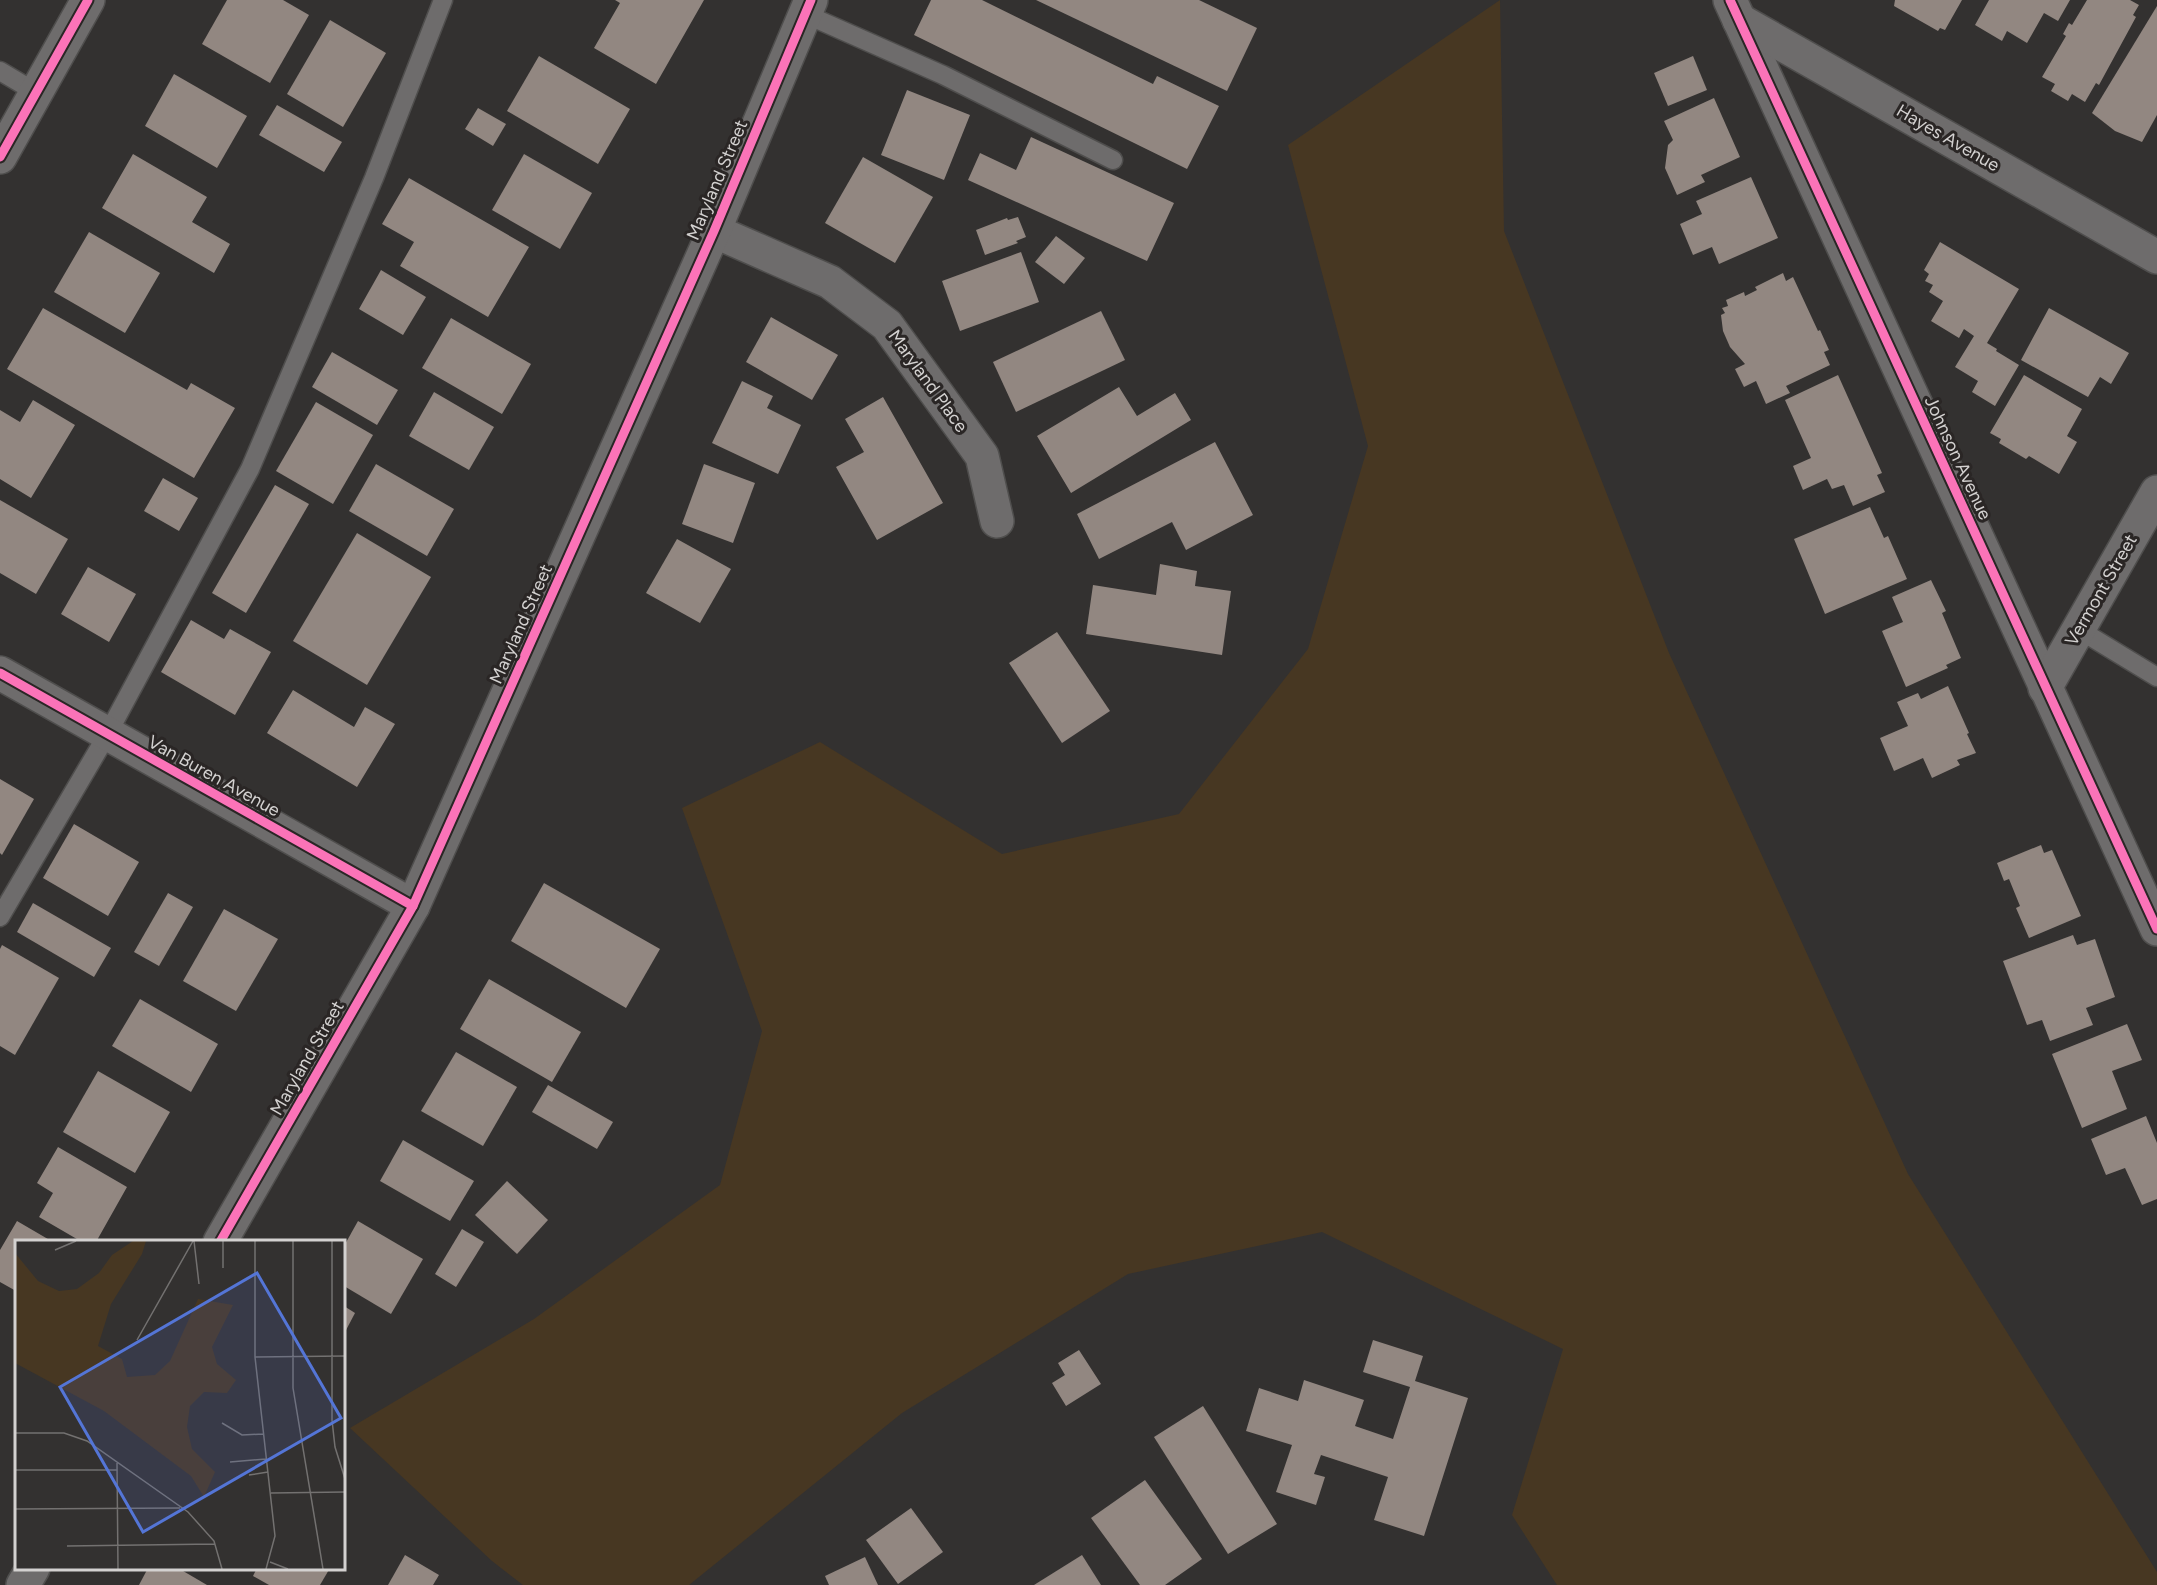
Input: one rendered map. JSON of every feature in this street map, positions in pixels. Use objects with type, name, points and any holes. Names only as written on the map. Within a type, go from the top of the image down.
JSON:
[{"type":"street","points":[[0,157],[88,0]]},
{"type":"street","name":"Maryland Street","points":[[221,1240],[413,906],[714,231],[808,7]]},
{"type":"street","name":"Hayes Avenue","points":[[1734,10],[2157,257]]},
{"type":"street","name":"Johnson Avenue","points":[[1734,10],[2157,929]]},
{"type":"street","name":"Maryland Place","points":[[714,231],[830,282],[887,325],[982,456],[997,520]]},
{"type":"street","name":"Vermont Street","points":[[2045,688],[2157,492]]},
{"type":"street","name":"Van Buren Avenue","points":[[0,673],[413,906]]},
{"type":"street","points":[[23,1585],[32,1570]]},
{"type":"lane","points":[[0,917],[107,735],[250,470],[374,178],[443,0]]},
{"type":"lane","points":[[808,7],[1113,160]]},
{"type":"lane","points":[[0,71],[37,93]]},
{"type":"lane","points":[[2078,629],[2157,677]]},
{"type":"shaded area","points":[[1500,0],[1504,231],[1669,653],[1908,1174],[2157,1572],[2157,1585],[1557,1585],[1512,1515],[1563,1349],[1322,1232],[1128,1274],[902,1413],[689,1585],[523,1585],[492,1561],[350,1428],[534,1319],[720,1185],[762,1031],[682,808],[820,742],[1002,854],[1179,814],[1308,649],[1368,446],[1288,145]]},
{"type":"building","points":[[227,0],[283,0],[309,15],[270,83],[202,44]]},
{"type":"building","points":[[615,0],[704,0],[656,84],[594,48],[620,3]]},
{"type":"building","points":[[931,0],[982,0],[1153,84],[1157,76],[1219,106],[1187,169],[914,35]]},
{"type":"building","points":[[1036,0],[1199,0],[1257,28],[1227,91]]},
{"type":"building","points":[[1895,0],[1962,0],[1945,30],[1940,28],[1938,31],[1894,6]]},
{"type":"building","points":[[1989,0],[2070,0],[2058,21],[2044,13],[2027,43],[2007,31],[2002,41],[1975,25]]},
{"type":"building","points":[[2087,0],[2130,0],[2139,5],[2133,15],[2136,17],[2099,85],[2096,83],[2085,102],[2072,94],[2068,101],[2051,91],[2055,84],[2042,77],[2066,36],[2063,34],[2069,23],[2072,25]]},
{"type":"building","points":[[2157,6],[2157,115],[2142,142],[2115,131],[2092,113]]},
{"type":"building","points":[[330,20],[386,53],[343,127],[287,94]]},
{"type":"building","points":[[539,56],[630,109],[598,164],[507,111]]},
{"type":"building","points":[[1693,56],[1707,90],[1668,106],[1654,73]]},
{"type":"building","points":[[174,74],[247,116],[217,168],[145,126]]},
{"type":"building","points":[[907,90],[970,115],[944,180],[881,155]]},
{"type":"building","points":[[1714,98],[1740,157],[1701,175],[1705,182],[1677,195],[1665,168],[1668,145],[1673,140],[1664,121]]},
{"type":"building","points":[[277,105],[342,142],[324,172],[259,135]]},
{"type":"building","points":[[478,108],[506,124],[493,146],[465,129]]},
{"type":"building","points":[[1031,137],[1174,203],[1147,261],[968,180],[980,153],[1016,170]]},
{"type":"building","points":[[133,154],[207,197],[192,222],[230,244],[214,273],[102,208]]},
{"type":"building","points":[[524,154],[592,193],[560,249],[492,210]]},
{"type":"building","points":[[863,157],[933,197],[895,263],[825,223]]},
{"type":"building","points":[[1751,177],[1778,238],[1719,264],[1712,247],[1693,255],[1680,224],[1702,214],[1696,201]]},
{"type":"building","points":[[409,178],[529,247],[488,317],[400,266],[414,242],[382,224]]},
{"type":"building","points":[[1018,217],[1026,237],[1016,241],[1018,243],[985,255],[976,230],[1007,218],[1008,220]]},
{"type":"building","points":[[89,232],[160,273],[125,333],[54,292]]},
{"type":"building","points":[[1056,236],[1085,258],[1064,284],[1035,262]]},
{"type":"building","points":[[1940,242],[2019,289],[1987,343],[2019,365],[1995,406],[1972,392],[1978,381],[1955,367],[1974,336],[1964,329],[1959,338],[1931,321],[1943,301],[1929,292],[1933,285],[1925,281],[1929,274],[1924,270]]},
{"type":"building","points":[[1021,252],[1039,302],[960,331],[942,281]]},
{"type":"building","points":[[381,270],[426,297],[403,335],[359,309]]},
{"type":"building","points":[[1783,273],[1786,281],[1793,277],[1829,350],[1824,352],[1830,365],[1786,386],[1790,393],[1766,404],[1756,381],[1744,387],[1735,369],[1745,364],[1730,347],[1723,331],[1721,315],[1725,313],[1722,308],[1728,306],[1726,300],[1744,292],[1745,296],[1757,290],[1755,287]]},
{"type":"building","points":[[43,308],[187,390],[191,383],[235,408],[194,478],[7,369]]},
{"type":"building","points":[[2049,308],[2129,353],[2111,384],[2100,377],[2088,397],[2021,360]]},
{"type":"building","points":[[1101,311],[1125,360],[1016,412],[993,362]]},
{"type":"building","points":[[771,317],[838,355],[812,400],[746,362]]},
{"type":"building","points":[[451,318],[531,364],[502,414],[422,368]]},
{"type":"building","points":[[332,352],[398,390],[377,425],[312,387]]},
{"type":"building","points":[[1838,375],[1882,473],[1877,475],[1885,492],[1853,506],[1844,485],[1832,489],[1827,479],[1803,490],[1793,466],[1811,458],[1785,400]]},
{"type":"building","points":[[2024,375],[2082,409],[2067,436],[2077,442],[2059,474],[2029,456],[2026,459],[1999,443],[2001,439],[1990,433]]},
{"type":"building","points":[[742,381],[773,396],[767,408],[801,425],[778,474],[712,443]]},
{"type":"building","points":[[1119,387],[1137,416],[1175,393],[1191,420],[1071,493],[1037,436]]},
{"type":"building","points":[[434,392],[494,427],[469,470],[409,436]]},
{"type":"building","points":[[883,397],[943,503],[877,540],[836,467],[864,452],[845,419]]},
{"type":"building","points":[[33,400],[75,425],[31,498],[0,479],[0,410],[20,422]]},
{"type":"building","points":[[316,402],[373,435],[333,504],[276,471]]},
{"type":"building","points":[[1215,442],[1253,515],[1186,550],[1172,522],[1099,559],[1077,514]]},
{"type":"building","points":[[376,464],[454,509],[427,556],[349,511]]},
{"type":"building","points":[[704,464],[755,483],[733,543],[682,524]]},
{"type":"building","points":[[163,478],[198,498],[179,531],[144,511]]},
{"type":"building","points":[[275,485],[309,504],[246,613],[212,593]]},
{"type":"building","points":[[0,500],[68,539],[36,594],[0,573]]},
{"type":"building","points":[[1870,507],[1884,538],[1888,536],[1907,579],[1825,614],[1794,539]]},
{"type":"building","points":[[357,533],[431,577],[367,685],[293,641]]},
{"type":"building","points":[[677,539],[731,569],[700,623],[646,593]]},
{"type":"building","points":[[1160,564],[1197,571],[1195,586],[1231,591],[1222,655],[1086,634],[1093,585],[1156,595]]},
{"type":"building","points":[[88,567],[136,594],[109,642],[61,614]]},
{"type":"building","points":[[1931,580],[1946,611],[1942,613],[1961,658],[1946,665],[1948,668],[1906,687],[1882,631],[1903,622],[1892,597]]},
{"type":"building","points":[[191,620],[224,639],[230,629],[271,652],[235,715],[161,672]]},
{"type":"building","points":[[1057,632],[1110,711],[1062,743],[1009,663]]},
{"type":"building","points":[[1948,686],[1976,753],[1957,760],[1960,765],[1932,778],[1923,758],[1894,771],[1880,738],[1908,726],[1897,702],[1918,693],[1921,699]]},
{"type":"building","points":[[293,690],[354,727],[365,707],[395,724],[357,787],[267,733]]},
{"type":"building","points":[[0,779],[34,799],[2,855],[0,853]]},
{"type":"building","points":[[74,824],[139,862],[108,916],[43,878]]},
{"type":"building","points":[[2041,845],[2044,853],[2052,850],[2081,916],[2029,938],[2016,908],[2020,906],[2009,879],[2004,881],[1997,863]]},
{"type":"building","points":[[544,883],[660,949],[626,1008],[511,941]]},
{"type":"building","points":[[168,893],[193,907],[159,966],[134,952]]},
{"type":"building","points":[[33,903],[111,948],[94,977],[17,932]]},
{"type":"building","points":[[224,909],[278,939],[236,1011],[183,981]]},
{"type":"building","points":[[2073,935],[2077,945],[2095,939],[2115,997],[2086,1008],[2093,1025],[2050,1041],[2042,1020],[2027,1025],[2003,961]]},
{"type":"building","points":[[2,945],[59,978],[15,1055],[0,1046],[0,949]]},
{"type":"building","points":[[489,979],[581,1032],[552,1082],[460,1029]]},
{"type":"building","points":[[140,999],[218,1044],[191,1092],[112,1046]]},
{"type":"building","points":[[2127,1024],[2142,1060],[2112,1071],[2127,1109],[2082,1128],[2052,1054]]},
{"type":"building","points":[[456,1052],[517,1087],[483,1146],[421,1111]]},
{"type":"building","points":[[98,1071],[170,1112],[135,1173],[63,1132]]},
{"type":"building","points":[[548,1085],[613,1122],[597,1149],[532,1112]]},
{"type":"building","points":[[2146,1116],[2157,1143],[2157,1199],[2142,1205],[2125,1168],[2106,1175],[2091,1139]]},
{"type":"building","points":[[403,1140],[474,1181],[450,1221],[380,1181]]},
{"type":"building","points":[[58,1147],[127,1187],[97,1240],[79,1240],[39,1217],[53,1193],[37,1183]]},
{"type":"building","points":[[507,1181],[548,1220],[517,1254],[475,1215]]},
{"type":"building","points":[[17,1221],[50,1240],[15,1240],[15,1290],[0,1282],[0,1250]]},
{"type":"building","points":[[358,1221],[423,1259],[391,1314],[345,1287],[345,1244]]},
{"type":"building","points":[[462,1229],[484,1242],[456,1287],[435,1274]]},
{"type":"building","points":[[345,1307],[355,1313],[345,1332]]},
{"type":"building","points":[[1373,1340],[1423,1356],[1415,1381],[1468,1398],[1424,1536],[1374,1520],[1388,1477],[1321,1455],[1314,1474],[1325,1477],[1316,1505],[1276,1492],[1292,1445],[1246,1431],[1259,1388],[1298,1401],[1304,1380],[1364,1400],[1355,1426],[1393,1439],[1410,1387],[1363,1372]]},
{"type":"building","points":[[1079,1350],[1101,1384],[1066,1406],[1052,1383],[1065,1375],[1058,1363]]},
{"type":"building","points":[[1203,1406],[1277,1524],[1228,1554],[1154,1437]]},
{"type":"building","points":[[1145,1480],[1202,1559],[1165,1585],[1140,1585],[1091,1518]]},
{"type":"building","points":[[911,1508],[943,1552],[898,1584],[866,1540]]},
{"type":"building","points":[[405,1555],[439,1575],[433,1585],[388,1585]]},
{"type":"building","points":[[1082,1555],[1101,1585],[1034,1585]]},
{"type":"building","points":[[865,1557],[878,1585],[829,1585],[825,1576]]},
{"type":"building","points":[[147,1570],[181,1570],[207,1585],[139,1585]]},
{"type":"building","points":[[256,1570],[329,1570],[320,1585],[269,1585],[253,1576]]},
{"type":"cycle path","points":[[0,157],[88,0]]},
{"type":"cycle path","points":[[221,1240],[413,906],[714,231],[811,0]]},
{"type":"cycle path","points":[[1730,0],[2157,929]]},
{"type":"cycle path","points":[[0,673],[413,906]]}]
